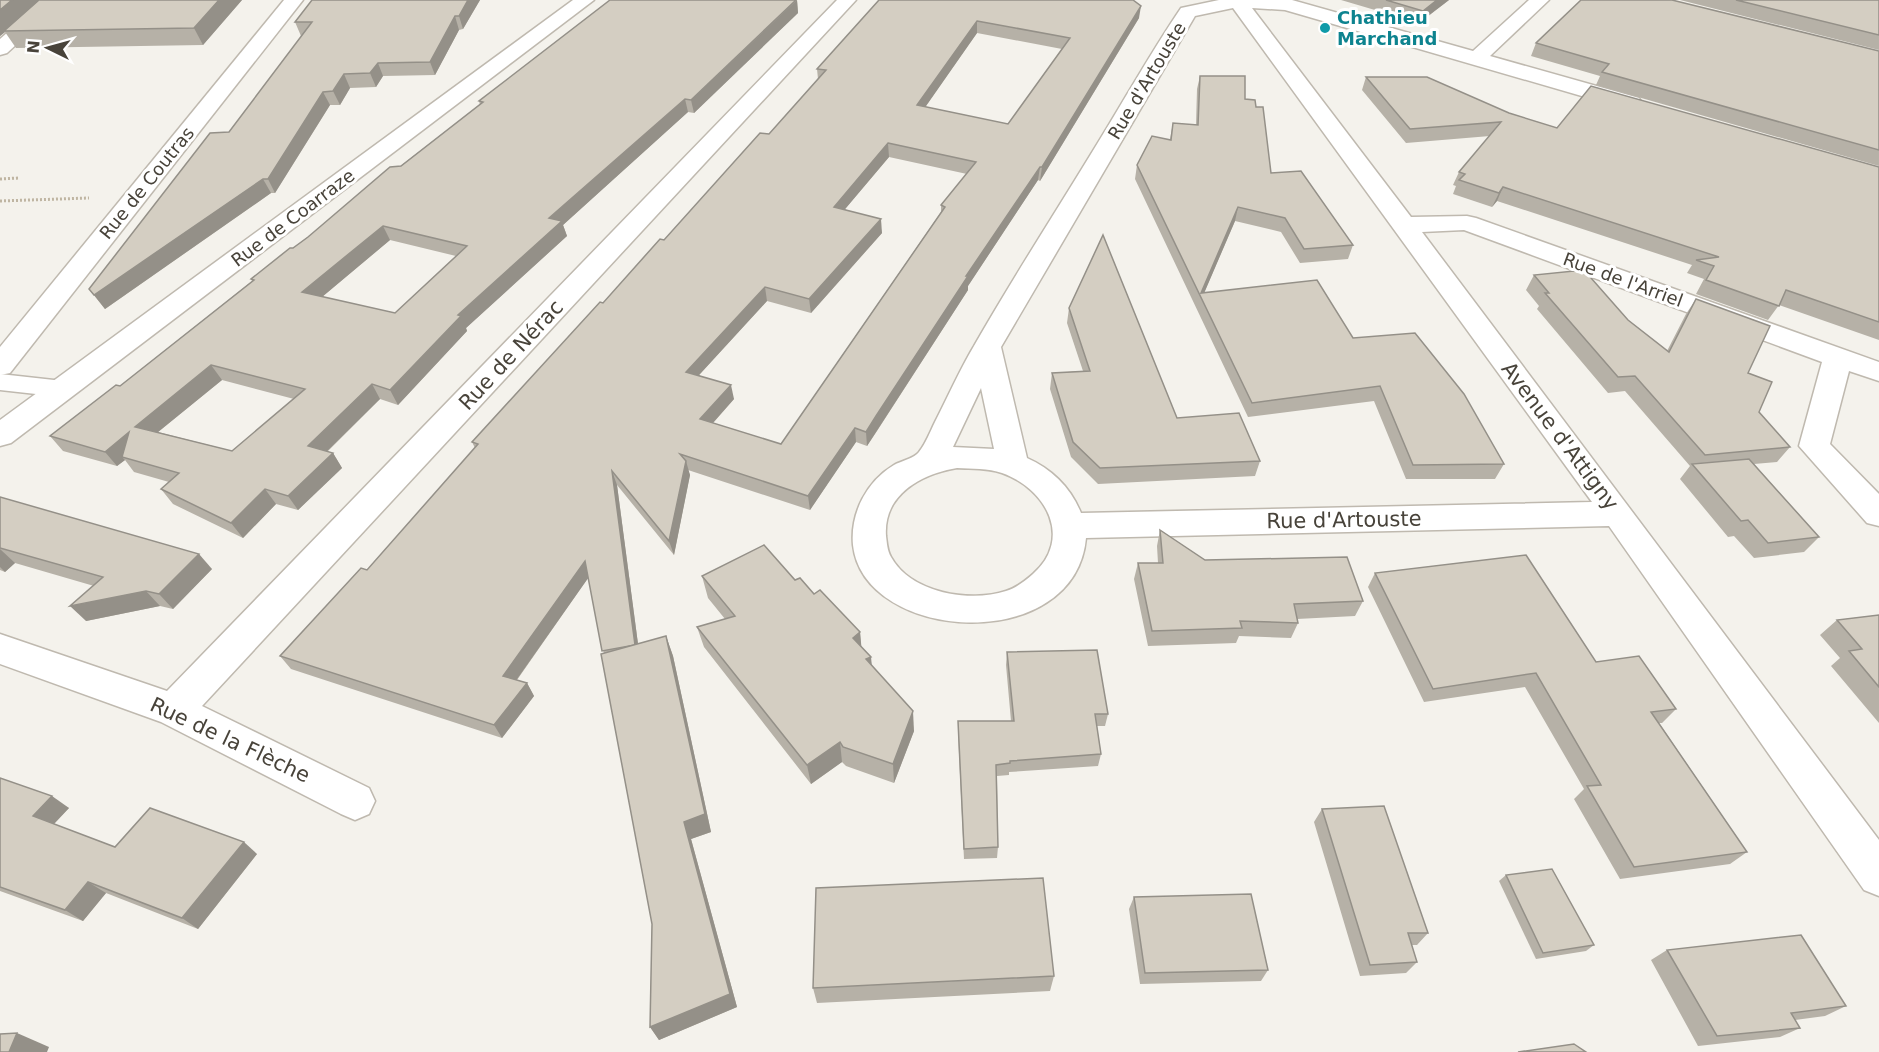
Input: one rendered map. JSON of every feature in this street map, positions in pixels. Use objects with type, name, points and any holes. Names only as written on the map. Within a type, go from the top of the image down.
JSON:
[{"type":"street","points":[[0,48],[56,0]]},
{"type":"street","name":"Rue de Coutras","points":[[0,366],[294,0]]},
{"type":"street","name":"Rue de Coarraze","points":[[0,435],[585,0]]},
{"type":"street","name":"Rue de Nérac","points":[[174,710],[847,0]]},
{"type":"street","points":[[1477,58],[1540,0]]},
{"type":"street","name":"Rue d'Artouste","points":[[930,462],[987,347],[1188,12],[1237,1],[1286,4],[1649,108]]},
{"type":"street","name":"Avenue d'Attigny","points":[[1237,1],[1618,514],[1879,875]]},
{"type":"street","name":"Rue de l'Arriel","points":[[1404,225],[1467,223],[1879,372]]},
{"type":"street","points":[[987,347],[1013,465]]},
{"type":"street","points":[[1838,357],[1814,446],[1879,514]]},
{"type":"street","points":[[957,457],[986,458],[1013,465],[1040,480],[1060,501],[1070,526],[1068,552],[1054,577],[1031,596],[999,608],[963,611],[929,604],[899,588],[878,567],[868,542],[870,516],[882,493],[903,474],[930,462],[957,457]]},
{"type":"street","name":"Rue d'Artouste","points":[[1070,526],[1618,514]]},
{"type":"street","name":"Rue de la Flèche","points":[[0,649],[174,710],[355,801]]},
{"type":"lane","points":[[0,382],[63,389]]},
{"type":"path","points":[[0,179],[19,177]]},
{"type":"path","points":[[0,201],[136,196]]},
{"type":"building","points":[[0,0],[12,0],[0,10]]},
{"type":"building","points":[[39,0],[219,0],[194,28],[4,31]]},
{"type":"building","points":[[312,0],[468,0],[459,16],[455,16],[430,62],[378,63],[370,73],[344,74],[333,91],[323,92],[268,179],[263,179],[94,295],[89,289],[210,133],[229,132],[312,22],[295,22]]},
{"type":"building","points":[[610,0],[796,0],[691,100],[685,99],[549,218],[562,221],[458,315],[461,316],[390,390],[372,384],[308,446],[333,453],[288,496],[265,489],[231,523],[161,489],[179,473],[122,457],[129,432],[105,452],[50,436],[116,385],[120,386],[254,280],[251,279],[290,248],[308,237],[390,167],[401,166],[483,102],[479,101]],"holes":[[[383,226],[467,246],[395,313],[302,292]],[[211,365],[305,389],[232,451],[135,427]]]},
{"type":"building","points":[[879,0],[1133,0],[1141,6],[1042,167],[966,276],[968,276],[866,432],[855,428],[808,496],[680,454],[686,461],[669,541],[612,471],[635,645],[602,651],[585,561],[503,676],[527,683],[494,725],[280,656],[361,568],[367,570],[478,444],[472,442],[600,302],[603,303],[660,239],[664,240],[760,133],[769,134],[826,70],[817,69]],"holes":[[[977,21],[1070,38],[1008,124],[917,105]],[[888,143],[976,162],[941,205],[945,207],[781,444],[700,419],[731,385],[686,372],[765,287],[809,299],[881,219],[834,207]]]},
{"type":"building","points":[[1386,0],[1437,0],[1423,11]]},
{"type":"building","points":[[1581,0],[1672,0],[1879,51],[1879,150],[1602,72],[1609,64],[1536,43]]},
{"type":"building","points":[[1736,0],[1879,0],[1879,35]]},
{"type":"building","points":[[1200,76],[1245,76],[1245,99],[1255,100],[1256,107],[1263,107],[1271,173],[1301,171],[1353,245],[1304,249],[1285,218],[1238,207],[1201,293],[1317,280],[1353,338],[1415,333],[1464,394],[1504,464],[1413,465],[1380,386],[1252,403],[1137,165],[1152,136],[1171,140],[1173,123],[1198,125]]},
{"type":"building","points":[[1366,77],[1427,77],[1509,113],[1557,128],[1591,86],[1879,167],[1879,322],[1786,290],[1779,306],[1706,280],[1714,266],[1696,260],[1719,257],[1503,187],[1499,193],[1459,180],[1465,174],[1459,172],[1501,122],[1410,129]]},
{"type":"building","points":[[1103,235],[1177,418],[1239,413],[1260,461],[1100,468],[1073,442],[1052,373],[1090,371],[1069,308]]},
{"type":"building","points":[[1584,270],[1628,320],[1669,352],[1696,299],[1770,326],[1748,373],[1772,382],[1759,412],[1790,447],[1705,455],[1635,376],[1618,377],[1545,293],[1549,293],[1534,275]]},
{"type":"building","points":[[1749,459],[1819,537],[1768,543],[1748,520],[1741,521],[1692,464]]},
{"type":"building","points":[[0,497],[199,554],[159,594],[146,591],[70,606],[103,577],[0,548]]},
{"type":"building","points":[[1160,530],[1205,560],[1347,557],[1363,601],[1294,604],[1298,623],[1240,621],[1242,628],[1152,631],[1138,563],[1163,563]]},
{"type":"building","points":[[764,545],[795,580],[800,578],[814,594],[820,590],[860,632],[853,638],[871,657],[866,659],[913,711],[893,764],[843,747],[840,742],[807,765],[697,627],[735,616],[702,576]]},
{"type":"building","points":[[1526,555],[1596,662],[1639,656],[1676,709],[1651,712],[1747,852],[1634,867],[1587,786],[1601,785],[1536,673],[1433,689],[1375,573]]},
{"type":"building","points":[[1879,615],[1879,687],[1849,651],[1862,649],[1837,620]]},
{"type":"building","points":[[666,636],[705,814],[684,822],[730,994],[650,1027],[652,924],[601,654]]},
{"type":"building","points":[[1097,650],[1108,714],[1095,714],[1101,754],[1010,761],[1010,763],[996,765],[998,847],[964,849],[958,721],[1014,721],[1007,652]]},
{"type":"building","points":[[0,778],[52,796],[33,816],[115,847],[150,808],[244,842],[182,918],[88,882],[65,910],[0,887]]},
{"type":"building","points":[[1384,806],[1428,933],[1408,933],[1417,962],[1370,965],[1322,809]]},
{"type":"building","points":[[1552,869],[1594,945],[1543,953],[1506,875]]},
{"type":"building","points":[[1043,878],[1054,976],[813,988],[816,888]]},
{"type":"building","points":[[1251,894],[1268,970],[1145,973],[1134,897]]},
{"type":"building","points":[[1801,935],[1846,1006],[1791,1013],[1800,1028],[1717,1036],[1667,950]]},
{"type":"building","points":[[17,1033],[9,1052],[0,1052],[0,1034]]},
{"type":"building","points":[[1574,1044],[1586,1052],[1518,1052]]},
{"type":"place","name":"Chathieu Marchand","points":[[1325,28]]}]
